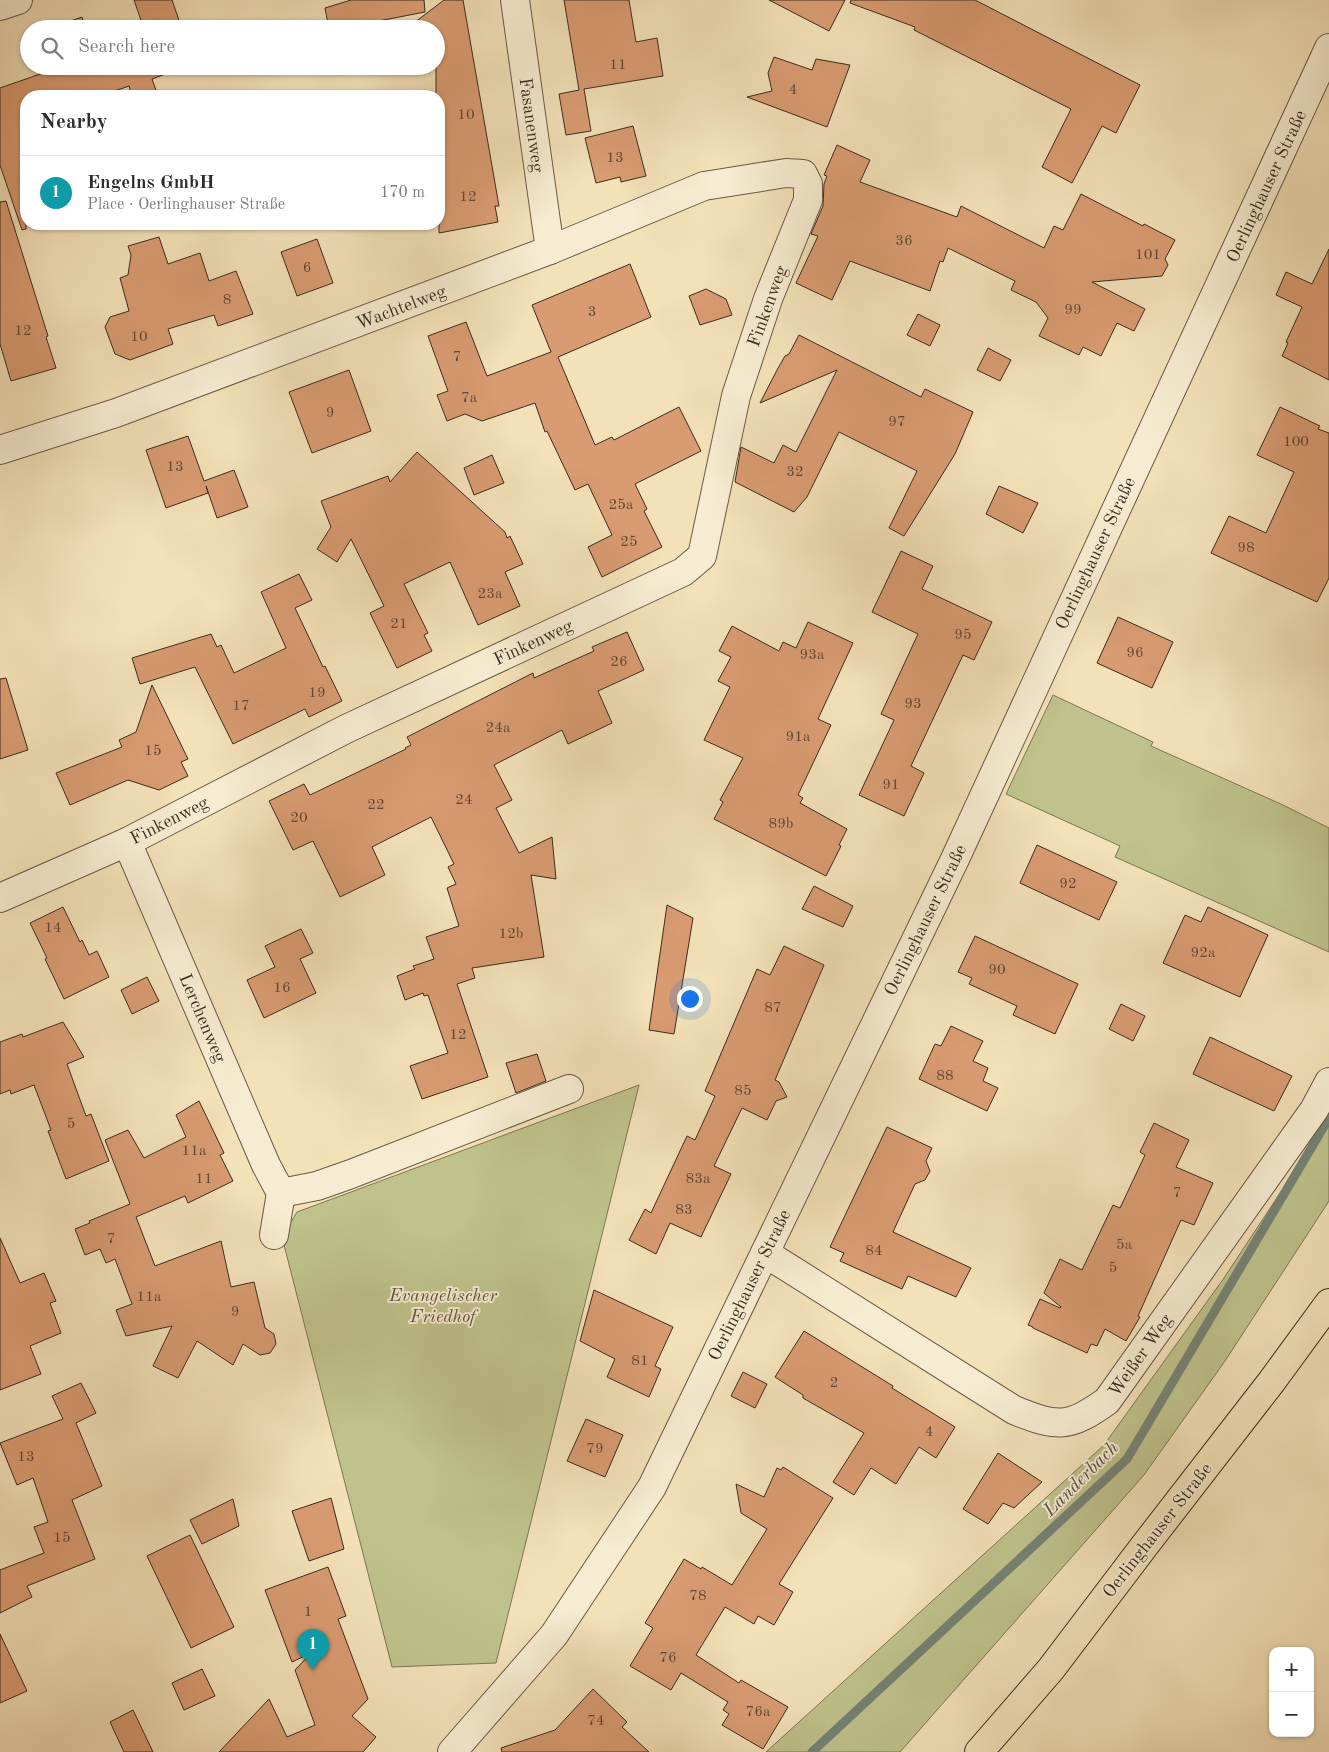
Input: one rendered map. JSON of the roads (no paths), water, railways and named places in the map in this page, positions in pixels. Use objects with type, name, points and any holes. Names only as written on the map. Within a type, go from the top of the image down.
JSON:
[{"type":"main road","name":"Oerlinghauser Straße","points":[[979,1752],[1051,1670],[1145,1544],[1272,1381],[1329,1303]]},
{"type":"street","points":[[0,6],[18,0]]},
{"type":"street","name":"Fasanenweg","points":[[515,0],[550,250]]},
{"type":"street","name":"Oerlinghauser Straße","points":[[452,1752],[554,1635],[652,1487],[955,859],[1329,48]]},
{"type":"street","name":"Wachtelweg","points":[[0,450],[116,413],[550,250],[704,186],[786,172],[802,174]]},
{"type":"street","name":"Finkenweg","points":[[0,898],[127,842],[346,729],[683,572],[702,556],[736,396],[768,299],[808,200],[808,184],[802,174]]},
{"type":"street","name":"Lerchenweg","points":[[127,842],[266,1165],[281,1193]]},
{"type":"street","name":"Weißer Weg","points":[[765,1253],[1014,1410],[1041,1421],[1068,1423],[1086,1416],[1107,1401],[1314,1110],[1329,1082]]},
{"type":"street","points":[[274,1235],[281,1193],[317,1186],[351,1174],[569,1089]]},
{"type":"waterway","name":"Landerbach","points":[[812,1752],[1127,1459],[1329,1118]]},
{"type":"place","name":"Engelns GmbH","points":[[313,1670]]},
{"type":"park label","name":"Evangelischer Friedhof","points":[[443,1305]]}]
